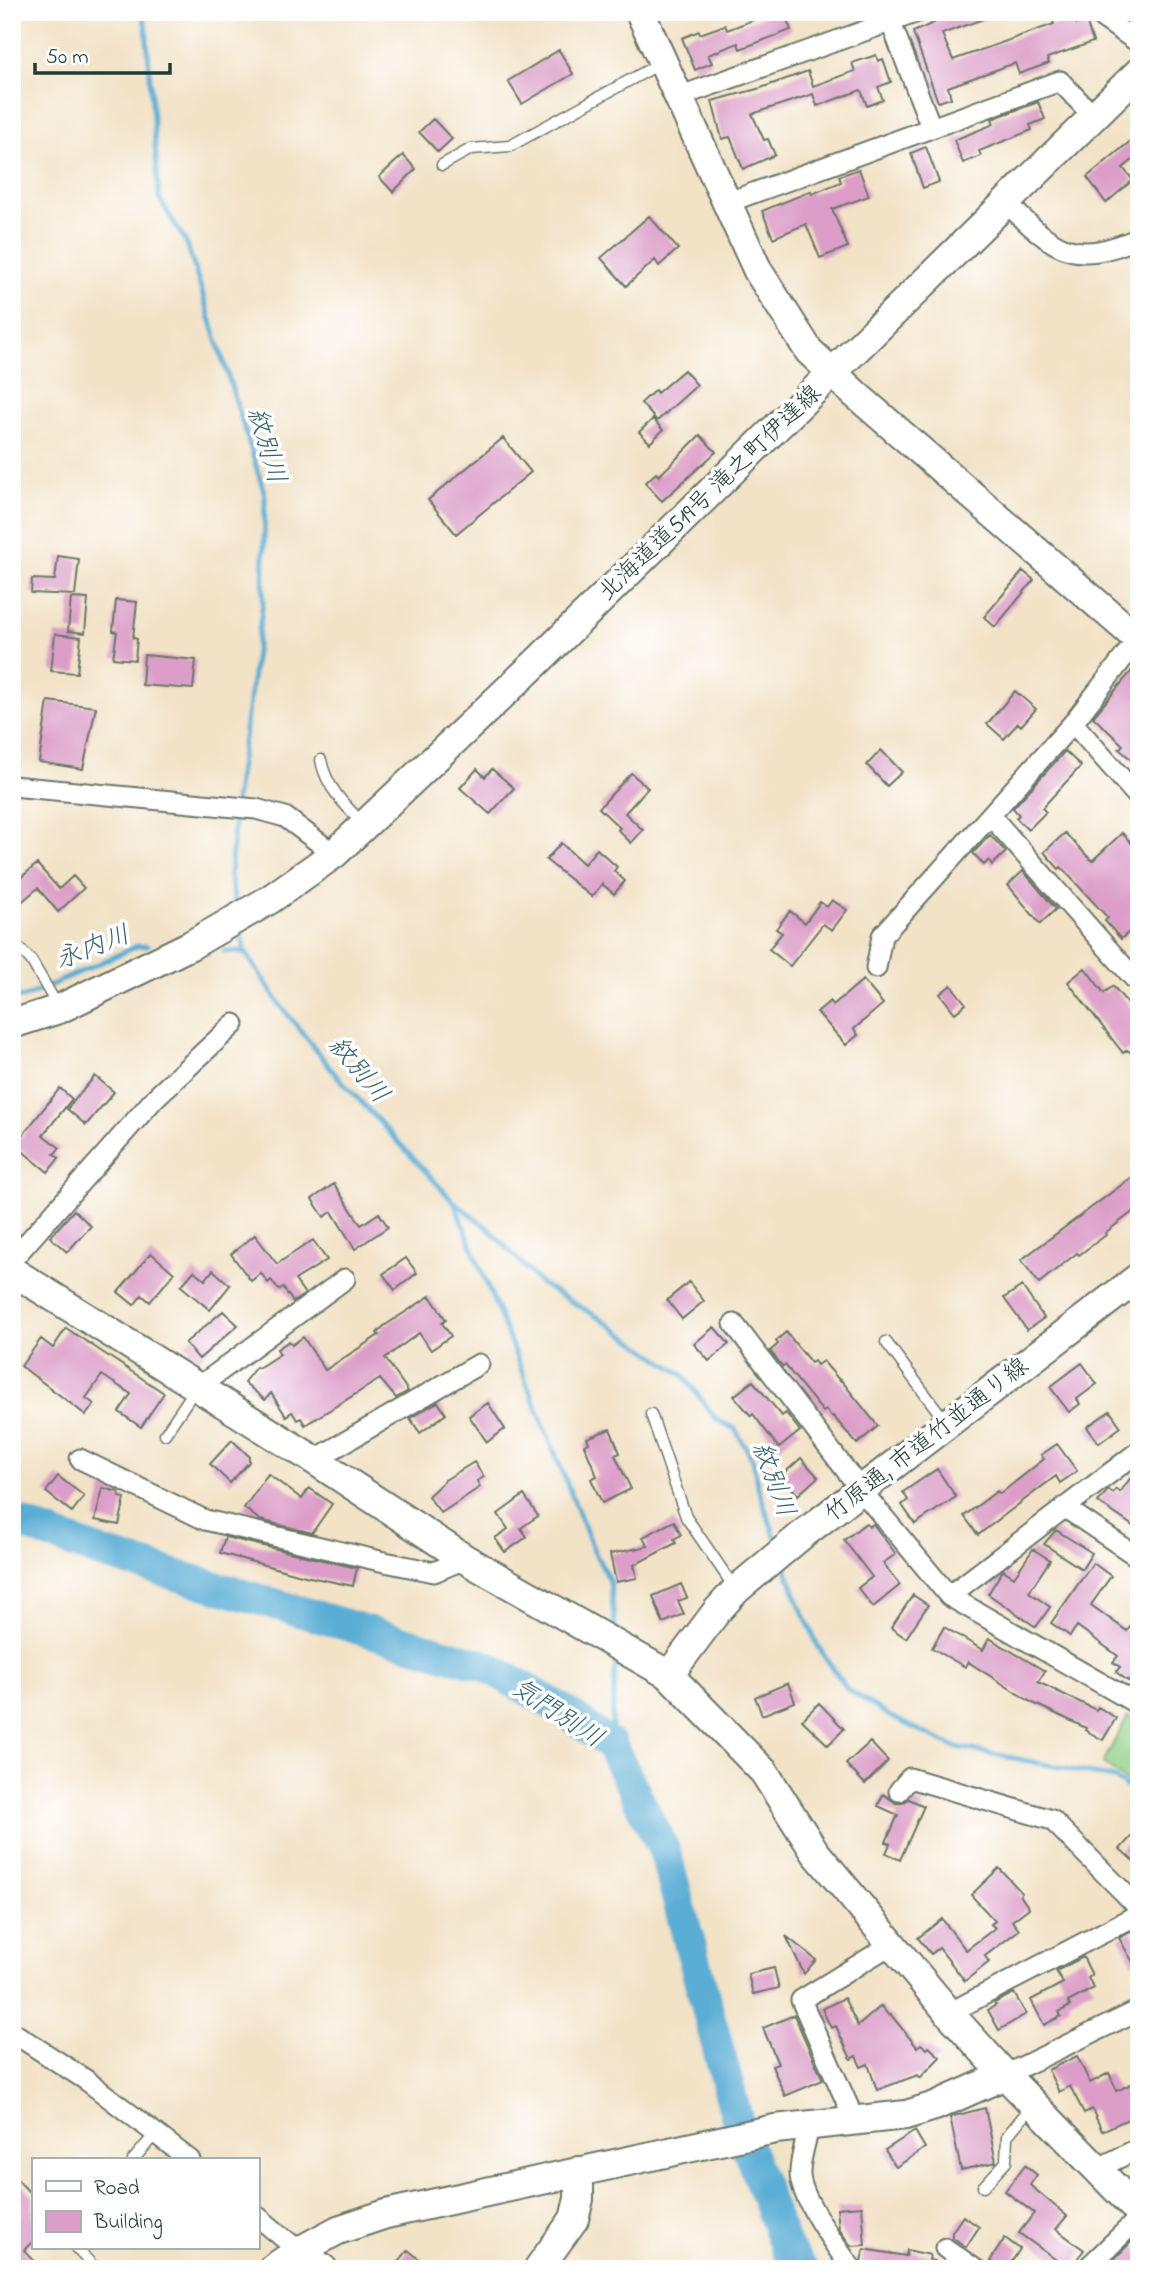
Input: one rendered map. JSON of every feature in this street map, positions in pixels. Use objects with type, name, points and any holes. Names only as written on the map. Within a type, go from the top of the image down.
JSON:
[{"type":"street","points":[[640,12],[758,271],[809,351],[1138,639],[1073,723],[882,936],[876,968]]},
{"type":"street","points":[[678,97],[918,12]]},
{"type":"street","points":[[1094,12],[1139,43]]},
{"type":"street","points":[[891,23],[931,127]]},
{"type":"street","name":"北海道道519号 滝之町伊達線","points":[[12,1024],[59,1009],[191,945],[269,901],[334,854],[536,663],[1139,72]]},
{"type":"street","points":[[726,203],[1060,81],[1094,117]]},
{"type":"street","points":[[1006,203],[1042,237],[1066,250],[1086,253],[1110,250],[1139,238]]},
{"type":"street","points":[[1073,723],[1139,798]]},
{"type":"street","points":[[12,786],[257,809],[285,817],[334,854]]},
{"type":"street","points":[[990,816],[1139,984]]},
{"type":"street","points":[[12,1261],[156,1097],[234,1024]]},
{"type":"street","points":[[12,1271],[314,1460],[465,1559],[669,1675],[764,1772],[815,1852],[1005,2076],[1139,2212]]},
{"type":"street","name":"竹原通, 市道竹並通り線","points":[[669,1675],[736,1590],[946,1423],[1139,1277]]},
{"type":"street","points":[[197,1388],[345,1279]]},
{"type":"street","points":[[734,1324],[861,1490],[949,1596],[1139,1705]]},
{"type":"street","points":[[314,1460],[479,1364]]},
{"type":"street","points":[[949,1596],[1139,1451]]},
{"type":"street","points":[[80,1459],[205,1520],[380,1562],[434,1572],[465,1559]]},
{"type":"street","points":[[1064,1507],[1139,1558]]},
{"type":"street","points":[[900,1791],[910,1778],[1052,1820],[1139,1908]]},
{"type":"street","points":[[949,2012],[1139,1914]]},
{"type":"street","points":[[855,2121],[801,2000],[892,1944]]},
{"type":"street","points":[[272,2269],[338,2230],[386,2214],[775,2129],[906,2115],[935,2106],[1005,2076],[1139,2010]]},
{"type":"street","points":[[12,2032],[86,2080],[188,2158]]},
{"type":"street","points":[[810,2125],[799,2176],[804,2191],[828,2235],[852,2269]]},
{"type":"street","points":[[1097,2169],[1139,2148]]},
{"type":"street","points":[[538,2269],[574,2219],[579,2199],[579,2171]]},
{"type":"street","points":[[259,2218],[323,2269]]},
{"type":"street","points":[[1086,2269],[1139,2218]]},
{"type":"street","points":[[945,2248],[975,2269]]},
{"type":"lane","points":[[442,165],[471,149],[510,146],[663,62]]},
{"type":"lane","points":[[321,760],[324,772],[339,799],[364,825]]},
{"type":"lane","points":[[12,941],[31,960],[59,1009]]},
{"type":"lane","points":[[886,1342],[946,1423]]},
{"type":"lane","points":[[165,1434],[197,1388]]},
{"type":"lane","points":[[651,1415],[686,1517],[736,1590]]},
{"type":"lane","points":[[983,2187],[1006,2162],[1007,2136],[1034,2103]]},
{"type":"lane","points":[[135,2158],[157,2133]]},
{"type":"lane","points":[[78,2250],[96,2269]]},
{"type":"green space","points":[[1128,1716],[1139,1723],[1139,1791],[1103,1763]]},
{"type":"building","points":[[774,12],[784,12],[791,30],[740,49],[738,43],[708,55],[712,63],[695,70],[682,38],[725,25],[727,30]]},
{"type":"building","points":[[943,12],[993,12],[994,15],[942,34],[953,60],[1054,24],[1052,19],[1072,12],[1077,24],[1086,21],[1093,42],[1047,58],[1049,63],[1019,74],[1015,63],[948,87],[951,98],[938,102],[913,32],[945,18]]},
{"type":"building","points":[[559,50],[573,74],[522,104],[508,81]]},
{"type":"building","points":[[876,55],[878,61],[883,59],[891,82],[878,87],[883,100],[867,106],[861,90],[817,106],[813,94],[752,114],[764,140],[768,139],[775,155],[743,169],[730,137],[722,139],[712,101],[761,88],[808,71],[813,86],[855,71],[852,63]]},
{"type":"building","points":[[1038,102],[1045,119],[1030,125],[1032,130],[979,151],[981,156],[963,163],[954,140],[994,124],[992,119]]},
{"type":"building","points":[[433,119],[452,139],[438,152],[419,132]]},
{"type":"building","points":[[1139,134],[1139,155],[1123,168],[1133,180],[1106,203],[1087,177]]},
{"type":"building","points":[[926,147],[939,182],[923,188],[911,153]]},
{"type":"building","points":[[403,155],[416,169],[393,192],[379,177]]},
{"type":"building","points":[[859,169],[869,196],[832,209],[848,247],[820,258],[806,224],[773,238],[762,211],[841,182],[839,176]]},
{"type":"building","points":[[649,216],[678,249],[659,266],[655,260],[626,286],[601,258]]},
{"type":"building","points":[[684,370],[697,385],[657,421],[641,403]]},
{"type":"building","points":[[653,419],[663,430],[650,443],[639,432]]},
{"type":"building","points":[[700,435],[716,452],[662,501],[645,483],[656,473],[659,476]]},
{"type":"building","points":[[503,438],[531,472],[456,534],[428,500]]},
{"type":"building","points":[[58,556],[79,559],[75,595],[31,593],[32,579],[55,580]]},
{"type":"building","points":[[1023,571],[1034,580],[995,627],[984,617]]},
{"type":"building","points":[[71,598],[88,599],[85,633],[68,631]]},
{"type":"building","points":[[116,600],[137,602],[133,638],[137,639],[135,660],[113,658],[117,632],[113,631]]},
{"type":"building","points":[[55,634],[81,637],[77,673],[51,671]]},
{"type":"building","points":[[144,655],[196,660],[193,689],[142,685]]},
{"type":"building","points":[[1139,662],[1139,766],[1119,749],[1123,745],[1093,717]]},
{"type":"building","points":[[1015,691],[1036,709],[1021,726],[1018,723],[1004,739],[987,724]]},
{"type":"building","points":[[48,701],[96,707],[83,769],[39,762]]},
{"type":"building","points":[[881,750],[902,772],[887,786],[867,765]]},
{"type":"building","points":[[1065,751],[1081,766],[1042,808],[1046,812],[1028,830],[1016,818],[1019,815],[1013,808]]},
{"type":"building","points":[[477,769],[485,777],[492,769],[514,788],[490,814],[460,788]]},
{"type":"building","points":[[631,773],[648,788],[625,813],[643,830],[631,843],[599,808]]},
{"type":"building","points":[[1065,833],[1092,861],[1122,833],[1139,851],[1139,923],[1121,939],[1105,921],[1108,918],[1044,852]]},
{"type":"building","points":[[990,835],[1006,852],[992,865],[989,860],[984,865],[973,853]]},
{"type":"building","points":[[561,843],[584,864],[597,849],[617,867],[614,871],[625,881],[614,894],[602,884],[592,897],[546,860]]},
{"type":"building","points":[[37,864],[59,889],[73,876],[84,888],[58,912],[38,888],[12,910],[12,885]]},
{"type":"building","points":[[1023,871],[1056,909],[1040,924],[1008,885]]},
{"type":"building","points":[[832,900],[847,910],[832,930],[823,924],[790,966],[769,949],[782,933],[776,929],[790,911],[805,923],[820,902],[827,907]]},
{"type":"building","points":[[1085,968],[1104,993],[1113,986],[1139,1017],[1139,1058],[1127,1050],[1123,1053],[1068,982]]},
{"type":"building","points":[[863,980],[883,1004],[854,1029],[858,1035],[846,1045],[817,1012],[830,1001],[833,1005]]},
{"type":"building","points":[[951,985],[966,1004],[955,1013],[940,994]]},
{"type":"building","points":[[95,1076],[114,1092],[86,1125],[67,1109]]},
{"type":"building","points":[[60,1088],[72,1099],[43,1135],[60,1148],[54,1154],[59,1158],[48,1172],[15,1145]]},
{"type":"building","points":[[1139,1172],[1139,1207],[1105,1233],[1106,1235],[1079,1255],[1077,1253],[1039,1283],[1021,1260]]},
{"type":"building","points":[[334,1184],[361,1225],[379,1213],[388,1227],[355,1249],[332,1212],[324,1217],[312,1199]]},
{"type":"building","points":[[74,1210],[91,1226],[67,1252],[50,1237]]},
{"type":"building","points":[[255,1235],[277,1264],[313,1240],[327,1260],[295,1280],[305,1294],[293,1302],[283,1287],[279,1290],[271,1280],[268,1283],[261,1273],[251,1281],[231,1254]]},
{"type":"building","points":[[151,1253],[174,1273],[150,1302],[142,1295],[134,1305],[118,1292]]},
{"type":"building","points":[[406,1258],[417,1273],[395,1290],[383,1274]]},
{"type":"building","points":[[213,1270],[230,1285],[210,1310],[181,1286],[194,1271],[205,1280]]},
{"type":"building","points":[[689,1282],[704,1301],[682,1319],[667,1300]]},
{"type":"building","points":[[1022,1286],[1044,1318],[1027,1330],[1004,1298]]},
{"type":"building","points":[[430,1296],[446,1320],[442,1323],[451,1336],[431,1350],[419,1333],[385,1358],[408,1391],[396,1398],[380,1379],[305,1425],[301,1418],[297,1420],[292,1412],[286,1416],[271,1393],[265,1400],[244,1382],[256,1367],[280,1354],[277,1349],[289,1341],[292,1345],[303,1337],[325,1370],[379,1335],[377,1333],[384,1326]]},
{"type":"building","points":[[223,1311],[238,1325],[199,1359],[185,1343]]},
{"type":"building","points":[[714,1327],[729,1344],[709,1361],[694,1344]]},
{"type":"building","points":[[66,1328],[164,1393],[141,1427],[119,1412],[131,1394],[102,1375],[86,1398],[94,1404],[86,1415],[21,1366],[41,1339],[53,1348]]},
{"type":"building","points":[[786,1332],[811,1363],[814,1361],[817,1365],[823,1361],[878,1426],[857,1444],[833,1416],[826,1410],[823,1412],[785,1365],[783,1367],[770,1351]]},
{"type":"building","points":[[1082,1363],[1097,1384],[1077,1399],[1080,1404],[1069,1412],[1050,1387]]},
{"type":"building","points":[[753,1381],[782,1416],[786,1413],[800,1431],[779,1448],[753,1414],[751,1416],[734,1396]]},
{"type":"building","points":[[438,1402],[446,1414],[420,1433],[410,1418]]},
{"type":"building","points":[[488,1403],[505,1429],[487,1442],[469,1416]]},
{"type":"building","points":[[1110,1411],[1121,1427],[1099,1443],[1087,1427]]},
{"type":"building","points":[[610,1429],[620,1453],[615,1455],[631,1489],[602,1503],[591,1479],[597,1476],[584,1445],[589,1443],[587,1438]]},
{"type":"building","points":[[232,1440],[249,1456],[249,1462],[230,1483],[210,1464]]},
{"type":"building","points":[[1057,1444],[1077,1471],[1060,1483],[1056,1476],[978,1535],[964,1516],[997,1491],[1000,1494],[1044,1459],[1041,1455]]},
{"type":"building","points":[[801,1458],[818,1477],[798,1495],[781,1476]]},
{"type":"building","points":[[474,1462],[484,1477],[477,1481],[480,1487],[441,1513],[428,1496],[445,1480]]},
{"type":"building","points":[[1139,1467],[1139,1530],[1098,1502],[1108,1490],[1113,1493],[1116,1489],[1120,1492]]},
{"type":"building","points":[[937,1469],[956,1497],[915,1524],[902,1505],[908,1500],[903,1492]]},
{"type":"building","points":[[268,1474],[302,1499],[309,1488],[332,1504],[312,1533],[260,1520],[244,1508]]},
{"type":"building","points":[[58,1476],[84,1496],[72,1512],[46,1492]]},
{"type":"building","points":[[103,1488],[119,1492],[120,1497],[125,1498],[119,1525],[95,1520]]},
{"type":"building","points":[[524,1495],[538,1516],[521,1528],[527,1537],[505,1552],[495,1538],[508,1529],[498,1514]]},
{"type":"building","points":[[674,1521],[681,1535],[674,1539],[676,1543],[634,1565],[637,1578],[616,1582],[610,1554],[648,1546],[643,1537]]},
{"type":"building","points":[[866,1523],[869,1527],[873,1524],[896,1554],[883,1563],[900,1585],[873,1607],[858,1588],[872,1577],[844,1540]]},
{"type":"building","points":[[1056,1530],[1092,1553],[1082,1569],[1044,1544]]},
{"type":"building","points":[[225,1537],[357,1568],[353,1586],[220,1553]]},
{"type":"building","points":[[1033,1549],[1050,1560],[1029,1592],[1050,1607],[1036,1627],[988,1594],[1003,1570],[1014,1577]]},
{"type":"building","points":[[1093,1563],[1111,1576],[1091,1605],[1127,1631],[1139,1615],[1139,1665],[1128,1681],[1116,1672],[1120,1667],[1113,1662],[1118,1656],[1077,1626],[1070,1636],[1051,1623]]},
{"type":"building","points":[[681,1584],[687,1598],[678,1601],[684,1614],[663,1623],[653,1596]]},
{"type":"building","points":[[913,1595],[928,1605],[906,1638],[891,1628]]},
{"type":"building","points":[[944,1627],[983,1650],[989,1638],[1045,1671],[1038,1682],[1096,1710],[1098,1707],[1116,1718],[1103,1740],[1085,1730],[1086,1728],[1031,1702],[968,1662],[965,1667],[932,1648]]},
{"type":"building","points":[[788,1683],[795,1702],[762,1715],[755,1697]]},
{"type":"building","points":[[819,1703],[844,1729],[828,1745],[802,1720]]},
{"type":"building","points":[[870,1742],[888,1761],[865,1784],[846,1764]]},
{"type":"building","points":[[883,1794],[896,1803],[909,1799],[924,1806],[900,1860],[886,1853],[890,1844],[886,1842],[898,1815],[878,1806]]},
{"type":"building","points":[[1139,1828],[1139,1866],[1120,1849]]},
{"type":"building","points":[[999,1868],[1022,1893],[1020,1895],[1029,1908],[1012,1921],[1019,1930],[985,1956],[989,1962],[965,1981],[939,1948],[931,1954],[918,1938],[942,1919],[966,1950],[995,1928],[991,1924],[995,1921],[971,1895]]},
{"type":"building","points":[[1132,1931],[1139,1943],[1139,1973],[1119,1938]]},
{"type":"building","points":[[786,1936],[816,1960],[804,1974]]},
{"type":"building","points":[[1083,1957],[1092,1975],[1088,1978],[1094,1988],[1068,2002],[1070,2006],[1059,2012],[1061,2016],[1044,2025],[1031,2000],[1063,1983],[1056,1971]]},
{"type":"building","points":[[774,1968],[779,1988],[753,1994],[748,1974]]},
{"type":"building","points":[[1014,1993],[1026,2014],[999,2030],[988,2010],[996,2005],[994,2003]]},
{"type":"building","points":[[844,1998],[858,2026],[881,2006],[917,2047],[921,2044],[927,2049],[929,2047],[940,2057],[920,2078],[918,2075],[877,2090],[868,2064],[861,2067],[856,2056],[851,2059],[836,2026],[831,2028],[822,2009]]},
{"type":"building","points":[[794,2015],[823,2080],[785,2096],[772,2066],[778,2064],[763,2028]]},
{"type":"building","points":[[1077,2056],[1090,2083],[1109,2073],[1117,2091],[1139,2080],[1139,2104],[1133,2107],[1137,2115],[1102,2131],[1092,2109],[1084,2113],[1070,2086],[1059,2092],[1048,2070]]},
{"type":"building","points":[[985,2108],[996,2162],[961,2170],[950,2117]]},
{"type":"building","points":[[915,2131],[925,2148],[896,2167],[885,2150]]},
{"type":"building","points":[[1025,2165],[1037,2175],[1030,2185],[1067,2216],[1056,2229],[1084,2250],[1069,2269],[1019,2233],[1034,2213],[1005,2191]]},
{"type":"building","points":[[12,2174],[32,2195],[32,2242],[24,2250],[42,2269],[12,2269]]},
{"type":"building","points":[[862,2206],[865,2245],[851,2246],[839,2229],[837,2208]]},
{"type":"building","points":[[963,2216],[979,2227],[966,2247],[952,2237],[952,2232]]},
{"type":"building","points":[[1005,2238],[1020,2249],[1007,2269],[1002,2269],[990,2261]]},
{"type":"building","points":[[1131,2242],[1139,2249],[1139,2264],[1135,2269],[1104,2269]]},
{"type":"building","points":[[864,2249],[906,2256],[907,2250],[930,2255],[929,2260],[935,2261],[934,2269],[864,2267],[861,2261]]},
{"type":"building","points":[[408,2250],[432,2269],[393,2269]]},
{"type":"waterway","name":"紋別川","points":[[142,12],[146,26],[159,198],[187,244],[265,495],[263,602],[235,802]]},
{"type":"waterway","name":"紋別川","points":[[235,812],[230,876],[236,910]]},
{"type":"waterway","name":"紋別川","points":[[240,926],[245,952],[281,1006],[336,1075],[454,1202],[488,1228],[541,1284],[598,1317],[683,1375],[716,1419],[735,1429],[753,1460],[757,1484],[777,1543]]},
{"type":"waterway","name":"永内川","points":[[12,999],[25,997],[137,946],[147,946]]},
{"type":"waterway","name":"永内川","points":[[224,951],[245,952]]},
{"type":"waterway","points":[[454,1202],[594,1551],[610,1582],[616,1634]]},
{"type":"waterway","name":"気門別川","points":[[12,1520],[101,1553],[486,1666],[563,1710],[611,1745],[665,1852],[739,2126],[786,2248],[802,2269]]},
{"type":"waterway","name":"紋別川","points":[[784,1562],[819,1648],[847,1689],[891,1717],[952,1746],[1114,1778],[1139,1796]]},
{"type":"waterway","points":[[611,1745],[616,1654]]}]
